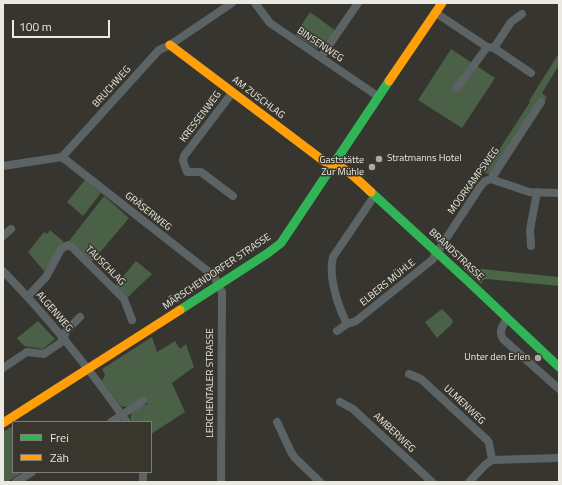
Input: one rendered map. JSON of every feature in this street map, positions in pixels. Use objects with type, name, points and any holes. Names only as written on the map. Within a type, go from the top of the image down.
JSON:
[{"type":"street","name":"BRUCHWEG","points":[[62,157],[159,50],[170,45],[232,3]]},
{"type":"street","name":"BINSENWEG","points":[[255,3],[270,23],[379,97]]},
{"type":"street","points":[[321,57],[358,3]]},
{"type":"street","name":"MÄRSCHENDORFER STRASSE","points":[[3,423],[218,286],[281,243],[442,3]]},
{"type":"street","points":[[436,13],[531,73]]},
{"type":"street","points":[[456,88],[511,22],[522,14]]},
{"type":"street","name":"AM ZUSCHLAG","points":[[170,45],[325,162],[328,164],[335,164]]},
{"type":"street","name":"KRESSENWEG","points":[[232,93],[184,156],[184,161],[187,172],[201,172],[233,196]]},
{"type":"street","name":"MOORKAMPSWEG","points":[[436,252],[480,187],[485,181],[491,178],[541,102]]},
{"type":"street","points":[[3,166],[62,157]]},
{"type":"street","name":"GRÄSERWEG","points":[[62,157],[214,276],[218,286]]},
{"type":"street","name":"BRANDSTRASSE","points":[[335,164],[344,168],[375,195],[559,367]]},
{"type":"street","points":[[491,178],[529,192],[559,193]]},
{"type":"street","points":[[531,246],[530,230],[537,192]]},
{"type":"street","points":[[347,324],[339,306],[331,265],[333,257],[375,195]]},
{"type":"street","points":[[3,236],[11,229]]},
{"type":"street","name":"TAUSCHLAG","points":[[28,296],[46,277],[61,250],[68,245],[73,248],[124,299],[132,320]]},
{"type":"street","name":"ELBERS MÜHLE","points":[[336,331],[347,324],[356,321],[432,260],[436,252]]},
{"type":"street","name":"ALGENWEG","points":[[3,271],[28,296],[64,338],[125,419]]},
{"type":"street","name":"LERCHENTALER STRASSE","points":[[218,286],[222,292],[221,482]]},
{"type":"street","points":[[3,368],[27,352],[44,354],[60,343],[66,332],[80,317]]},
{"type":"street","points":[[508,318],[501,329],[500,334],[503,339],[559,389]]},
{"type":"street","name":"ULMENWEG","points":[[409,374],[421,379],[489,442],[492,460]]},
{"type":"street","points":[[125,419],[143,401]]},
{"type":"street","name":"AMBERWEG","points":[[340,402],[353,409],[432,482]]},
{"type":"street","points":[[277,422],[295,458],[320,482]]},
{"type":"street","points":[[469,482],[485,465],[492,460],[559,458]]},
{"type":"street","points":[[16,482],[30,473]]},
{"type":"green space","points":[[310,12],[336,31],[323,49],[317,49],[295,35]]},
{"type":"green space","points":[[451,49],[495,78],[462,128],[418,100]]},
{"type":"green space","points":[[559,53],[559,65],[542,93],[547,97],[496,175],[484,173],[530,102],[529,101]]},
{"type":"green space","points":[[85,180],[101,193],[83,216],[67,202]]},
{"type":"green space","points":[[104,196],[129,218],[91,263],[69,241]]},
{"type":"green space","points":[[50,230],[64,242],[44,271],[28,252],[44,232],[47,234]]},
{"type":"green space","points":[[136,261],[152,274],[128,297],[115,286]]},
{"type":"green space","points":[[462,267],[559,277],[559,286],[487,279],[483,280],[481,284]]},
{"type":"green space","points":[[442,309],[453,320],[452,324],[437,338],[425,322]]},
{"type":"green space","points":[[38,321],[55,339],[43,349],[24,346],[17,338]]},
{"type":"green space","points":[[152,337],[157,352],[175,341],[180,349],[186,344],[194,367],[172,383],[185,412],[152,433],[152,421],[132,421],[131,418],[132,412],[148,404],[143,397],[130,406],[121,406],[102,381],[105,375],[102,369]]},
{"type":"green space","points":[[12,427],[12,473],[21,473],[7,482],[3,482],[3,432]]},
{"type":"traffic: fast","points":[[180,310],[281,243],[389,81]]},
{"type":"traffic: fast","points":[[371,192],[559,367]]},
{"type":"traffic: slow","points":[[389,81],[442,3]]},
{"type":"traffic: slow","points":[[170,45],[325,162],[339,166],[355,177],[371,192]]},
{"type":"traffic: slow","points":[[3,423],[180,310]]},
{"type":"place","name":"Stratmanns Hotel","points":[[379,159]]},
{"type":"place","name":"Gaststätte Zur Mühle","points":[[372,167]]},
{"type":"place","name":"Unter den Erlen","points":[[538,358]]}]
